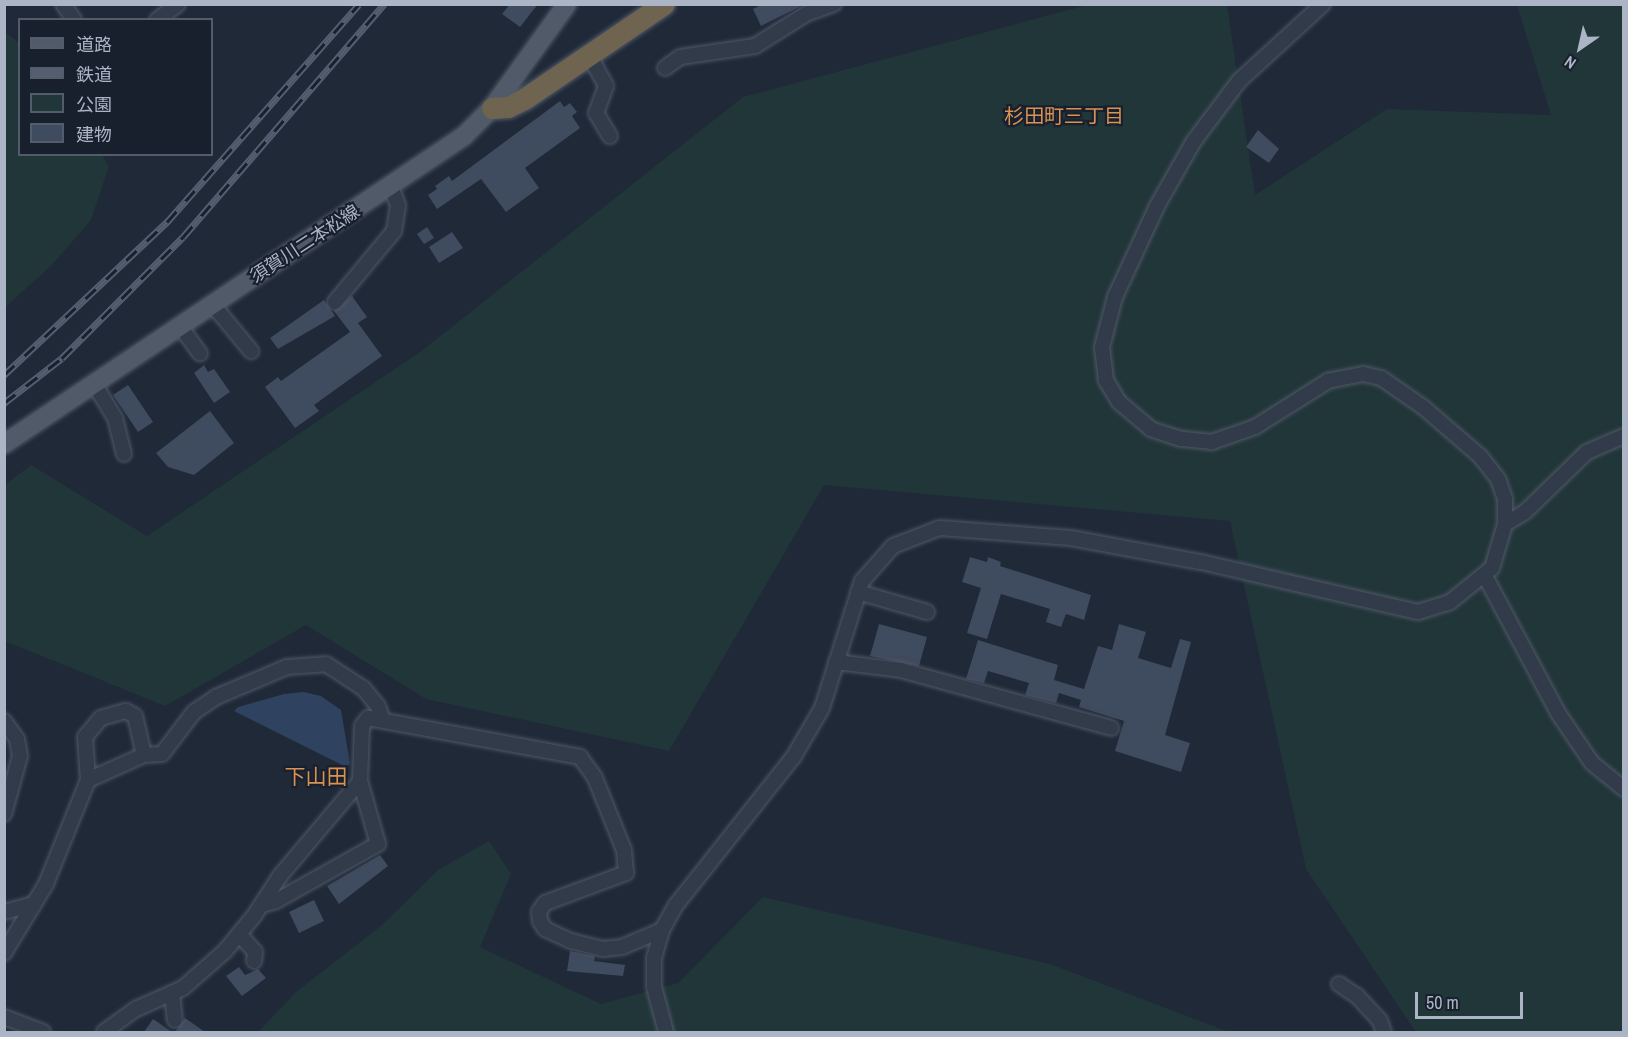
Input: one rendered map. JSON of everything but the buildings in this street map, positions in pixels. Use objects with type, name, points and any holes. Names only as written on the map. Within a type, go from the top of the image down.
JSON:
[{"type":"highway","points":[[492,108],[508,107],[524,99],[664,4]]},
{"type":"main road","name":"須賀川二本松線","points":[[4,444],[93,382],[391,187],[464,136],[492,108],[567,4]]},
{"type":"street","points":[[63,4],[73,18]]},
{"type":"street","points":[[160,18],[178,4]]},
{"type":"street","points":[[665,68],[680,57],[755,46],[806,14],[834,4]]},
{"type":"street","points":[[666,1032],[654,987],[654,958],[662,930],[794,756],[822,708],[858,592],[872,565],[893,546],[940,528],[967,527],[1071,538],[1172,556],[1418,612],[1450,602],[1485,576],[1501,546],[1505,524],[1505,499],[1489,466],[1423,407],[1381,378],[1363,374],[1328,381],[1255,427],[1212,442],[1181,439],[1151,429],[1119,402],[1106,380],[1102,347],[1114,297],[1157,206],[1194,141],[1239,81],[1323,4]]},
{"type":"street","points":[[589,55],[606,86],[596,113],[610,136]]},
{"type":"street","points":[[335,302],[394,231],[398,205],[391,187]]},
{"type":"street","points":[[213,305],[251,351]]},
{"type":"street","points":[[180,326],[200,354]]},
{"type":"street","points":[[93,382],[115,418],[124,454]]},
{"type":"street","points":[[1505,524],[1525,512],[1587,452],[1623,436]]},
{"type":"street","points":[[1485,576],[1558,713],[1593,764],[1623,789]]},
{"type":"street","points":[[858,592],[927,612]]},
{"type":"street","points":[[836,662],[901,670],[1111,728]]},
{"type":"street","points":[[88,780],[144,755],[162,754],[194,712],[233,688],[308,663],[326,664],[345,673],[378,706],[382,718]]},
{"type":"street","points":[[4,953],[53,869],[88,780],[85,737],[101,718],[126,711],[135,716],[144,755]]},
{"type":"street","points":[[262,905],[276,901],[378,844],[360,781],[363,721],[382,718],[580,757],[595,778],[624,850],[626,873],[545,903],[540,921],[545,929],[571,941],[603,949],[622,947],[662,930]]},
{"type":"street","points":[[4,721],[17,739],[20,756],[4,814]]},
{"type":"street","points":[[104,1032],[136,1009],[172,993],[204,971],[239,934],[262,905],[280,876],[360,781]]},
{"type":"street","points":[[4,912],[34,904]]},
{"type":"street","points":[[239,934],[255,952],[254,961]]},
{"type":"street","points":[[1339,984],[1357,996],[1380,1021],[1384,1032]]},
{"type":"street","points":[[172,993],[175,1020]]},
{"type":"street","points":[[4,1017],[43,1032]]},
{"type":"green space","points":[[1087,5],[1227,5],[1255,195],[1387,109],[1551,115],[1517,5],[1623,5],[1623,1032],[1416,1032],[1306,869],[1230,521],[824,485],[669,751],[426,699],[306,625],[165,706],[5,641],[5,485],[31,465],[147,536],[420,352],[743,97]]},
{"type":"green space","points":[[5,32],[18,42],[18,156],[103,156],[109,166],[91,220],[51,266],[5,307]]},
{"type":"green space","points":[[489,841],[511,874],[480,947],[601,1004],[678,983],[763,897],[1050,964],[1229,1032],[258,1032],[296,992],[382,925],[438,870]]},
{"type":"water","points":[[304,692],[321,696],[341,710],[350,764],[346,767],[234,711],[238,707],[284,694]]},
{"type":"railway","points":[[4,375],[167,222],[359,4]]},
{"type":"railway","points":[[4,403],[62,358],[183,237],[384,4]]},
{"type":"district","name":"杉田町三丁目","points":[[1064,115]]},
{"type":"district","name":"下山田","points":[[316,777]]}]
